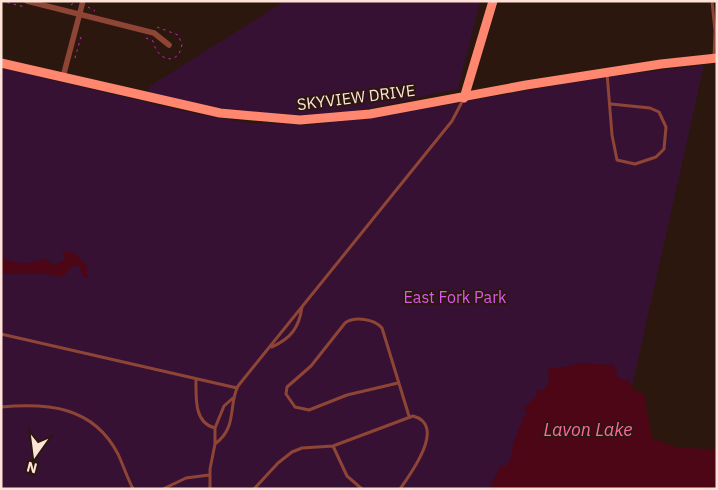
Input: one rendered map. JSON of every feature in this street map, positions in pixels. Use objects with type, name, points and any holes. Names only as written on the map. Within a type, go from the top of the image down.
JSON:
[{"type":"street","points":[[27,1],[154,34],[169,45]]},
{"type":"street","points":[[63,77],[83,1]]},
{"type":"street","points":[[464,98],[493,1]]},
{"type":"street","name":"SKYVIEW DRIVE","points":[[1,63],[220,113],[277,120],[345,117],[607,72],[715,58]]},
{"type":"lane","points":[[712,1],[715,58]]},
{"type":"lane","points":[[607,72],[612,135],[617,160],[635,164],[656,157],[664,149],[666,127],[659,112],[650,108],[611,104]]},
{"type":"lane","points":[[215,444],[223,437],[233,415],[233,398],[237,388],[452,120],[464,98]]},
{"type":"lane","points":[[269,349],[284,341],[295,332],[300,322],[302,306]]},
{"type":"lane","points":[[398,383],[362,391],[309,410],[294,407],[286,394],[287,387],[311,366],[345,323],[352,319],[375,323],[382,328],[409,416]]},
{"type":"lane","points":[[1,334],[237,388]]},
{"type":"lane","points":[[196,380],[197,403],[202,419],[206,425],[215,428]]},
{"type":"lane","points":[[210,489],[209,476],[215,444],[215,428],[224,406],[233,398]]},
{"type":"lane","points":[[1,406],[44,405],[64,410],[96,426],[113,447],[133,489]]},
{"type":"lane","points":[[254,489],[278,463],[292,452],[302,448],[334,446],[409,416],[417,417],[424,421],[427,429],[427,439],[424,450],[400,489]]},
{"type":"lane","points":[[334,446],[347,476],[362,489]]},
{"type":"lane","points":[[164,489],[186,478],[209,476]]},
{"type":"path","points":[[1,1],[29,8]]},
{"type":"path","points":[[70,5],[76,1]]},
{"type":"green space","points":[[285,1],[480,1],[458,89],[353,111],[301,115],[249,112],[147,93],[150,86]]},
{"type":"green space","name":"East Fork Park","points":[[704,65],[626,413],[546,489],[1,489],[1,68],[197,114],[248,123],[311,125],[440,106],[597,78]]},
{"type":"water","points":[[63,251],[75,253],[88,267],[86,272],[88,278],[83,277],[79,265],[73,266],[62,277],[45,274],[1,274],[1,258],[22,264],[46,259],[53,265],[65,260]]},
{"type":"water","name":"Lavon Lake","points":[[581,363],[614,365],[618,378],[628,380],[634,390],[644,394],[652,438],[675,447],[717,450],[717,489],[489,489],[501,465],[508,466],[509,459],[512,456],[514,441],[523,417],[528,413],[523,409],[536,397],[537,389],[543,391],[549,382],[548,375],[551,373],[547,368],[559,368]]}]
